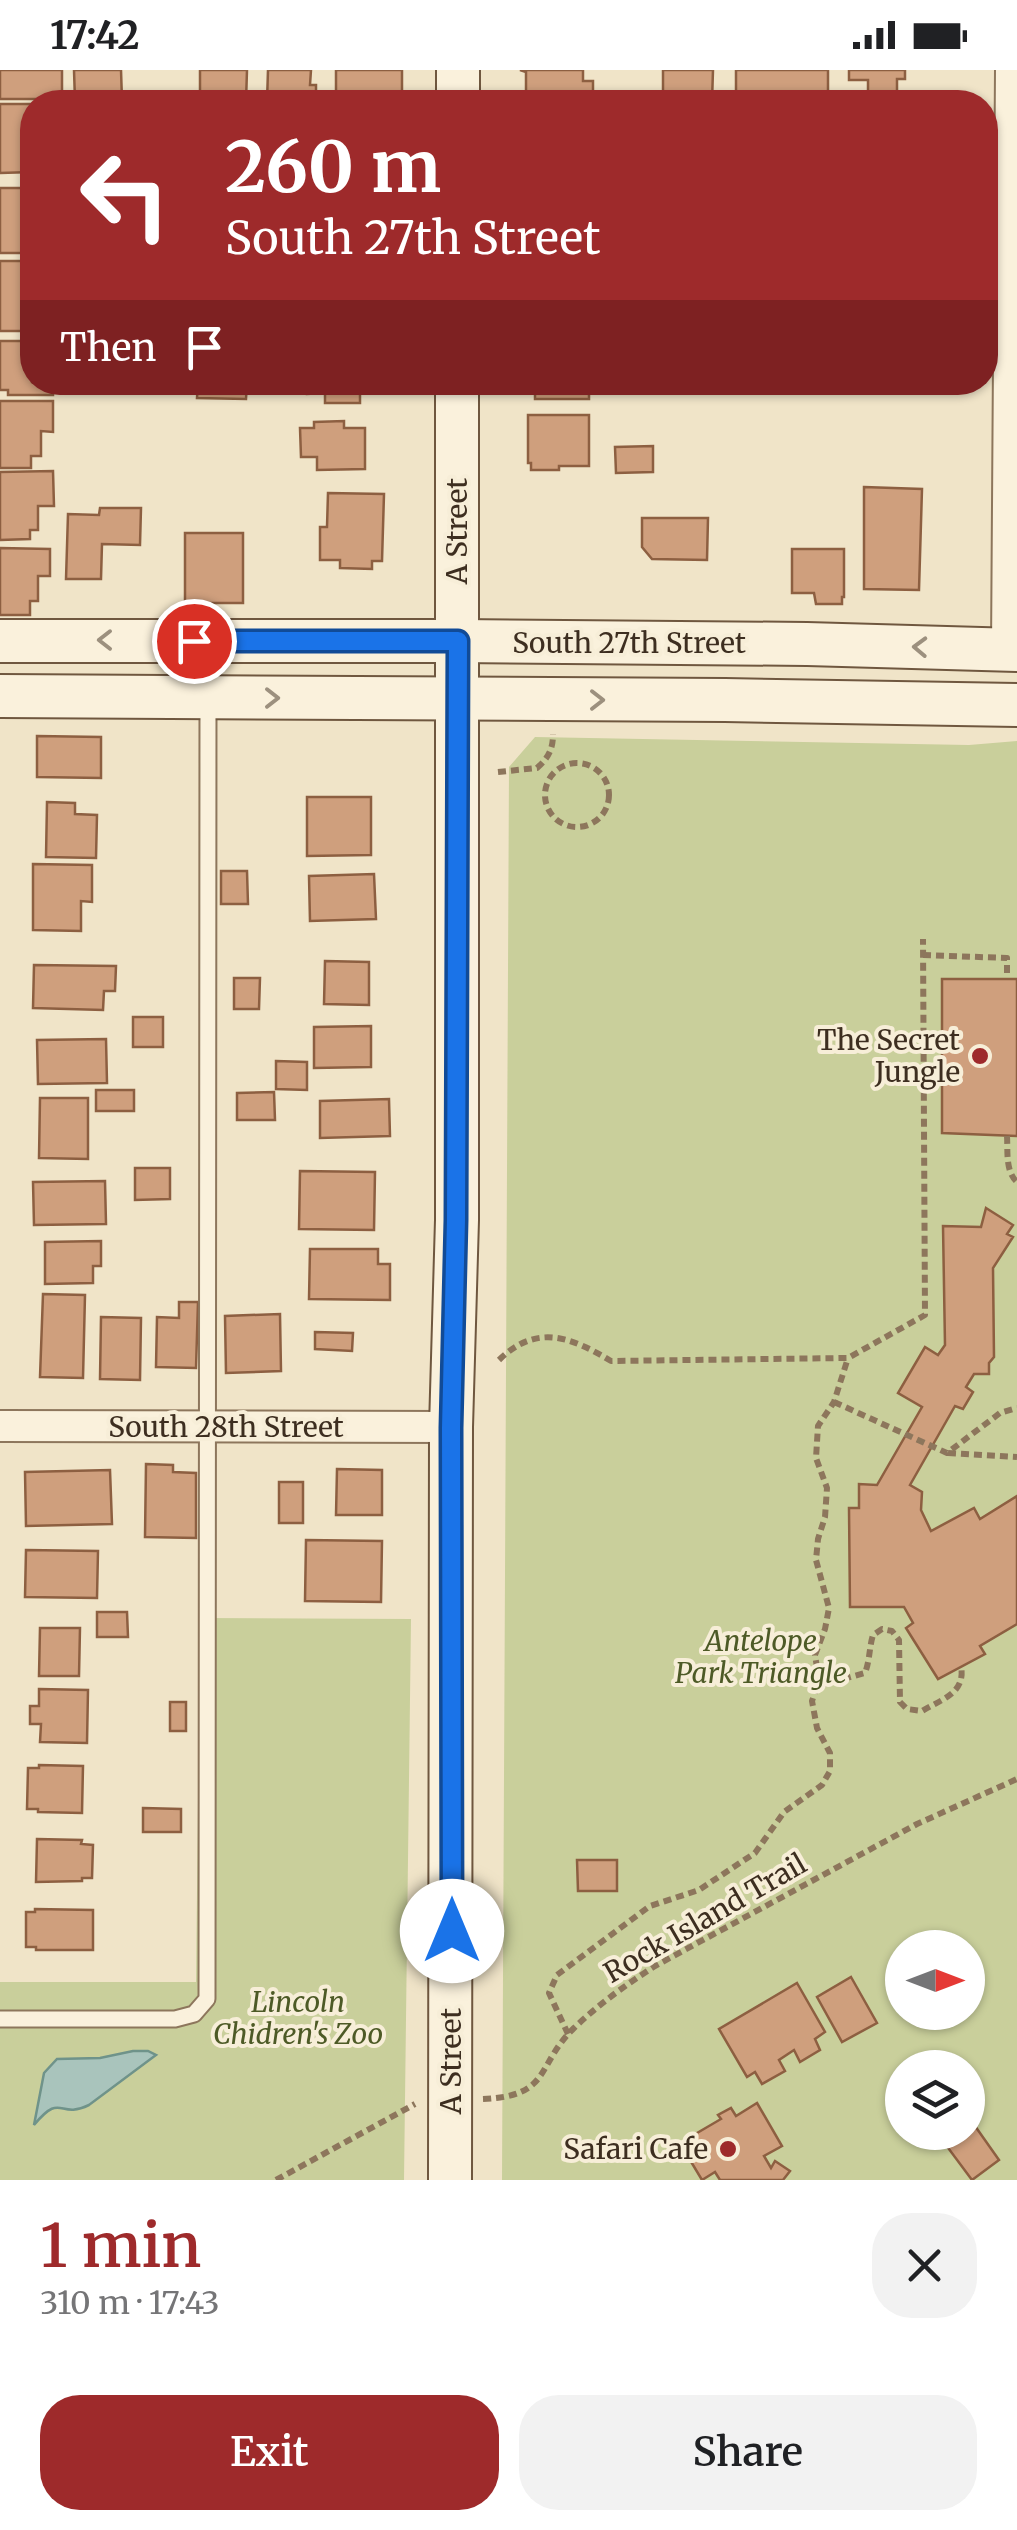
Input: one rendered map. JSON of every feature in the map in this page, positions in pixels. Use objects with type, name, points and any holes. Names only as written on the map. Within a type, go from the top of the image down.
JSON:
[{"type":"main road","name":"A Street","points":[[450,2180],[457,395]]},
{"type":"main road","name":"South 27th Street","points":[[0,641],[808,644],[1012,650]]},
{"type":"main road","name":"South 27th Street","points":[[0,696],[725,700],[1017,706]]},
{"type":"street","points":[[1011,70],[1012,650]]},
{"type":"street","name":"South 28th Street","points":[[0,1426],[451,1428]]},
{"type":"lane","points":[[0,2020],[174,2020],[194,2014],[207,1999],[208,697]]},
{"type":"path","points":[[498,772],[537,768],[553,746],[553,728]]},
{"type":"path","points":[[544,762],[554,773]]},
{"type":"path","points":[[576,763],[592,766],[603,776],[608,804],[600,817],[588,825],[573,827],[559,822],[548,810],[544,794],[554,773],[576,763]]},
{"type":"path","points":[[500,1360],[525,1340],[543,1336],[562,1338],[611,1361],[848,1358],[925,1315],[922,939]]},
{"type":"path","points":[[922,955],[1007,958],[1007,974]]},
{"type":"path","points":[[1007,1136],[1008,1167],[1017,1182]]},
{"type":"path","points":[[568,2034],[550,1992],[557,1975],[650,1906],[699,1890],[755,1853],[784,1812],[822,1785],[830,1771],[830,1753],[817,1728],[812,1701],[820,1680],[815,1655],[829,1608],[816,1560],[827,1488],[816,1458],[818,1426],[834,1402],[848,1358]]},
{"type":"path","points":[[834,1402],[947,1454],[1017,1457]]},
{"type":"path","points":[[947,1454],[1000,1414],[1017,1408]]},
{"type":"path","points":[[817,1686],[865,1674],[873,1635],[882,1629],[892,1631],[899,1640],[900,1702],[908,1709],[922,1712],[958,1689],[963,1680],[961,1666]]},
{"type":"path","name":"Rock Island Trail","points":[[276,2180],[416,2104],[519,2094],[537,2082],[568,2034],[624,1986],[655,1966],[917,1824],[1017,1779]]},
{"type":"green space","name":"Antelope Park Triangle","points":[[535,737],[969,745],[1017,741],[1017,2180],[502,2180],[509,767]]},
{"type":"green space","name":"Lincoln Chidren's Zoo","points":[[200,1618],[411,1619],[404,2180],[0,2180],[0,1982],[196,1982]]},
{"type":"water","points":[[133,2051],[156,2055],[89,2105],[50,2110],[34,2125],[44,2073],[57,2059],[100,2058]]},
{"type":"building","points":[[0,70],[62,70],[62,90],[20,90],[20,99],[0,99]]},
{"type":"building","points":[[74,70],[121,70],[122,90],[75,90]]},
{"type":"building","points":[[200,70],[247,70],[246,90],[200,90]]},
{"type":"building","points":[[268,70],[311,70],[310,85],[316,85],[316,90],[267,90]]},
{"type":"building","points":[[336,70],[402,70],[402,90],[336,90]]},
{"type":"building","points":[[520,70],[583,70],[583,81],[593,81],[593,90],[526,90],[526,72]]},
{"type":"building","points":[[663,70],[713,70],[712,90],[663,90]]},
{"type":"building","points":[[736,70],[828,70],[828,90],[736,90]]},
{"type":"building","points":[[849,70],[905,70],[905,79],[897,79],[897,90],[868,90],[868,80],[849,80]]},
{"type":"building","points":[[0,104],[20,104],[20,172],[0,173]]},
{"type":"building","points":[[0,188],[20,188],[20,253],[0,253]]},
{"type":"building","points":[[0,261],[20,261],[20,331],[0,331]]},
{"type":"building","points":[[0,341],[20,341],[20,395],[0,390]]},
{"type":"building","points":[[197,395],[246,395],[246,399],[197,398]]},
{"type":"building","points":[[325,395],[360,395],[360,403],[325,403]]},
{"type":"building","points":[[535,395],[589,395],[589,399],[535,399]]},
{"type":"building","points":[[0,401],[53,401],[53,432],[41,431],[41,456],[31,456],[31,468],[0,468]]},
{"type":"building","points":[[528,415],[589,415],[589,466],[531,470]]},
{"type":"building","points":[[344,421],[344,428],[365,428],[365,469],[317,470],[317,457],[301,457],[300,428],[314,428],[314,422]]},
{"type":"building","points":[[653,446],[653,472],[616,473],[615,447]]},
{"type":"building","points":[[53,471],[54,506],[38,506],[38,530],[30,530],[30,539],[0,540],[0,472]]},
{"type":"building","points":[[864,487],[922,489],[919,590],[864,589]]},
{"type":"building","points":[[328,493],[384,494],[382,561],[372,561],[372,569],[340,568],[340,560],[320,560],[320,527],[327,527]]},
{"type":"building","points":[[100,508],[141,508],[140,545],[102,544],[101,579],[66,579],[68,514],[99,515]]},
{"type":"building","points":[[642,518],[708,518],[707,560],[652,559],[642,547]]},
{"type":"building","points":[[185,533],[243,533],[243,603],[185,603]]},
{"type":"building","points":[[0,548],[50,549],[50,576],[38,576],[38,601],[30,601],[30,615],[0,615]]},
{"type":"building","points":[[792,549],[844,549],[842,604],[816,604],[814,593],[792,593]]},
{"type":"building","points":[[37,736],[101,737],[101,778],[37,777]]},
{"type":"building","points":[[307,797],[371,797],[371,855],[307,856]]},
{"type":"building","points":[[47,802],[75,803],[75,814],[97,815],[96,858],[46,857]]},
{"type":"building","points":[[33,864],[92,865],[92,902],[81,901],[81,931],[33,930]]},
{"type":"building","points":[[221,871],[247,871],[248,904],[221,904]]},
{"type":"building","points":[[374,874],[376,919],[310,921],[309,876]]},
{"type":"building","points":[[325,961],[369,962],[369,1005],[324,1004]]},
{"type":"building","points":[[34,965],[116,966],[115,991],[104,991],[103,1010],[33,1008]]},
{"type":"building","points":[[234,978],[260,978],[259,1009],[234,1009]]},
{"type":"building","name":"The Secret Jungle","points":[[942,979],[1017,979],[1017,1136],[942,1133]]},
{"type":"building","points":[[133,1017],[163,1017],[163,1047],[133,1047]]},
{"type":"building","points":[[371,1026],[371,1067],[314,1068],[314,1027]]},
{"type":"building","points":[[106,1039],[107,1083],[38,1084],[37,1040]]},
{"type":"building","points":[[276,1061],[307,1062],[307,1090],[276,1089]]},
{"type":"building","points":[[96,1090],[134,1090],[134,1111],[96,1111]]},
{"type":"building","points":[[274,1092],[275,1120],[237,1120],[237,1093]]},
{"type":"building","points":[[40,1098],[88,1098],[88,1159],[39,1158]]},
{"type":"building","points":[[389,1099],[390,1136],[320,1138],[320,1101]]},
{"type":"building","points":[[135,1168],[170,1168],[170,1199],[135,1200]]},
{"type":"building","points":[[300,1171],[375,1172],[374,1230],[299,1229]]},
{"type":"building","points":[[105,1181],[106,1224],[34,1225],[33,1182]]},
{"type":"building","points":[[986,1208],[1013,1225],[1007,1234],[1013,1237],[993,1268],[994,1357],[989,1363],[989,1374],[974,1374],[966,1387],[973,1392],[963,1409],[955,1406],[910,1485],[922,1492],[921,1510],[931,1531],[974,1508],[980,1519],[1017,1496],[1017,1624],[980,1646],[985,1654],[938,1679],[906,1628],[913,1623],[904,1607],[850,1607],[849,1508],[859,1508],[859,1484],[877,1485],[922,1407],[898,1393],[925,1347],[938,1355],[945,1345],[943,1226],[981,1227]]},
{"type":"building","points":[[101,1241],[101,1266],[93,1266],[93,1283],[45,1284],[45,1242]]},
{"type":"building","points":[[310,1249],[378,1249],[378,1264],[390,1264],[390,1300],[309,1299]]},
{"type":"building","points":[[43,1294],[85,1295],[83,1378],[40,1377]]},
{"type":"building","points":[[179,1302],[198,1302],[196,1368],[156,1367],[157,1317],[179,1318]]},
{"type":"building","points":[[280,1314],[281,1371],[226,1373],[225,1316]]},
{"type":"building","points":[[101,1317],[141,1318],[140,1380],[100,1379]]},
{"type":"building","points":[[315,1332],[353,1333],[352,1351],[315,1349]]},
{"type":"building","points":[[146,1464],[173,1465],[173,1472],[196,1473],[196,1538],[145,1537]]},
{"type":"building","points":[[337,1469],[382,1470],[382,1515],[336,1515]]},
{"type":"building","points":[[110,1470],[112,1524],[26,1526],[25,1472]]},
{"type":"building","points":[[279,1482],[303,1482],[303,1523],[279,1523]]},
{"type":"building","points":[[306,1540],[382,1541],[381,1602],[305,1601]]},
{"type":"building","points":[[26,1550],[98,1551],[97,1598],[25,1597]]},
{"type":"building","points":[[97,1612],[127,1612],[128,1637],[97,1637]]},
{"type":"building","points":[[40,1628],[80,1628],[79,1676],[39,1676]]},
{"type":"building","points":[[39,1689],[88,1690],[87,1743],[40,1742],[41,1724],[30,1724],[30,1706],[39,1706]]},
{"type":"building","points":[[170,1702],[186,1702],[186,1731],[170,1731]]},
{"type":"building","points":[[83,1766],[82,1813],[27,1809],[28,1768]]},
{"type":"building","points":[[143,1808],[181,1809],[181,1832],[143,1832]]},
{"type":"building","points":[[37,1839],[82,1840],[81,1844],[93,1845],[92,1878],[36,1882]]},
{"type":"building","points":[[577,1860],[617,1860],[617,1891],[578,1891]]},
{"type":"building","points":[[93,1910],[93,1950],[26,1947],[26,1912]]},
{"type":"building","points":[[851,1977],[877,2023],[842,2042],[817,1997]]},
{"type":"building","points":[[797,1983],[825,2032],[815,2039],[820,2050],[800,2062],[794,2050],[779,2060],[785,2071],[762,2084],[755,2072],[747,2077],[719,2029]]},
{"type":"building","points":[[757,2103],[782,2146],[764,2156],[771,2168],[775,2161],[790,2171],[783,2180],[720,2180],[715,2172],[702,2180],[690,2160],[694,2158],[691,2152],[698,2148],[692,2136],[721,2119],[718,2115],[731,2108],[736,2116]]},
{"type":"building","points":[[985,2140],[999,2160],[972,2180],[950,2150],[985,2150]]},
{"type":"place","name":"The Secret Jungle","points":[[980,1056]]},
{"type":"place","name":"Safari Cafe","points":[[728,2149]]},
{"type":"route","points":[[194,641],[458,641],[456,1220],[451,1428],[452,1931]]}]
